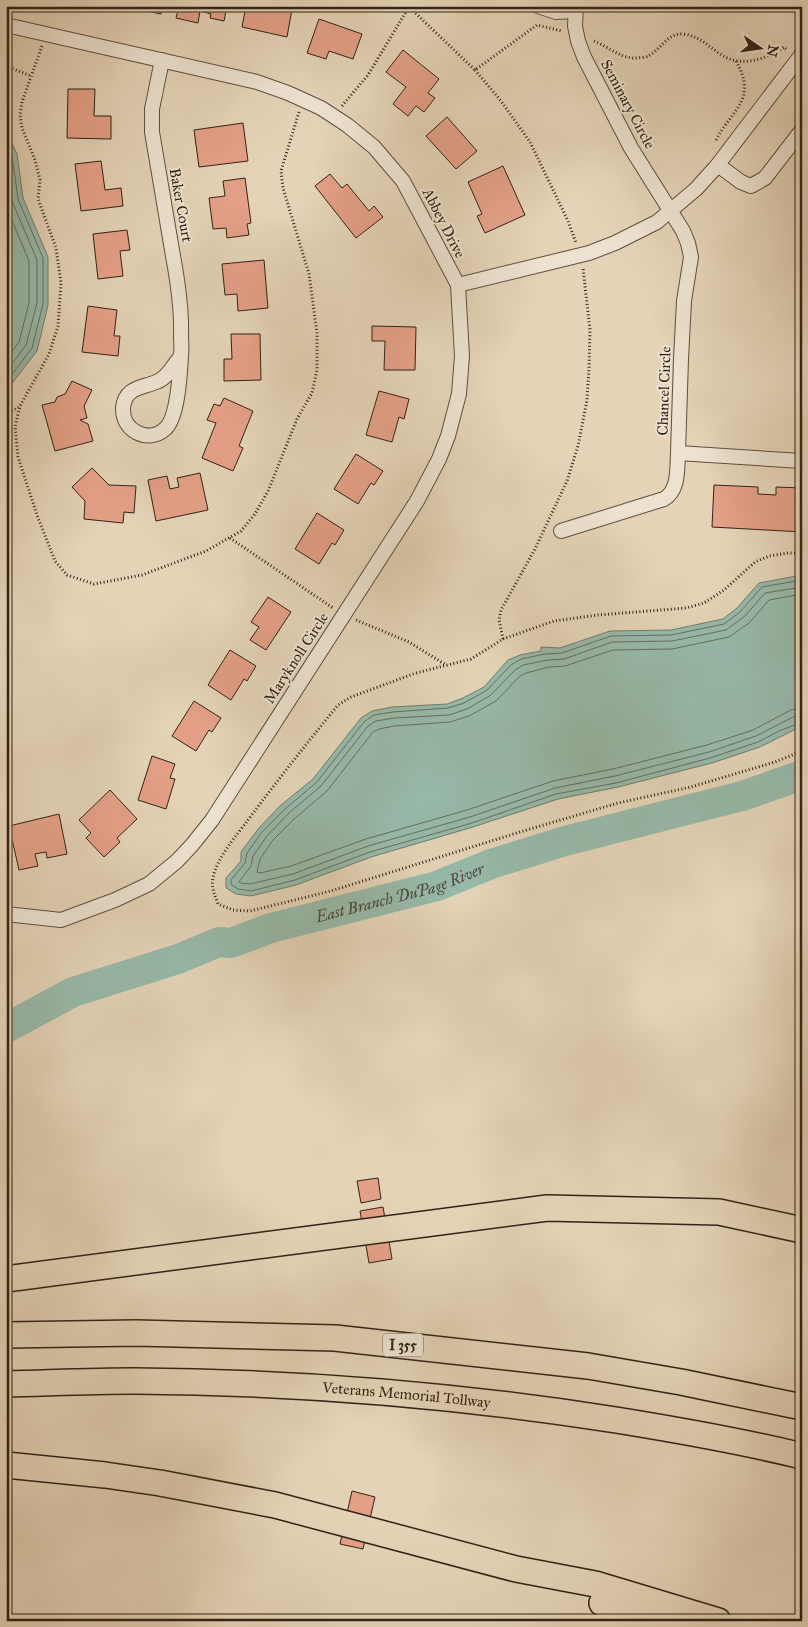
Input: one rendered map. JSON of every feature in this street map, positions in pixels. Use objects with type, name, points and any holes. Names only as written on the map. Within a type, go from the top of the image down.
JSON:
[{"type":"highway","points":[[6,1279],[547,1208],[719,1212],[798,1228]]},
{"type":"highway","name":"I 355","points":[[6,1336],[136,1333],[335,1338],[588,1366],[681,1382],[799,1406]]},
{"type":"highway","name":"Veterans Memorial Tollway","points":[[6,1384],[134,1381],[330,1387],[382,1391],[470,1400],[580,1415],[673,1430],[794,1454]]},
{"type":"highway","points":[[6,1465],[105,1475],[160,1483],[275,1505],[516,1569],[595,1584],[718,1621]]},
{"type":"highway","points":[[516,1569],[588,1598],[655,1621]]},
{"type":"street","points":[[538,6],[556,12],[576,9]]},
{"type":"street","name":"Seminary Circle","points":[[576,9],[575,26],[584,58],[631,148],[670,211]]},
{"type":"street","name":"Abbey Drive","points":[[6,24],[256,82],[288,93],[333,116],[374,147],[403,181],[458,285]]},
{"type":"street","points":[[458,285],[579,255],[615,243],[657,222],[696,189],[718,165],[800,58]]},
{"type":"street","name":"Baker Court","points":[[162,60],[152,109],[152,132],[182,315],[181,356],[172,420],[167,427],[153,435],[145,436],[137,433],[126,422],[123,414],[126,398],[138,387],[158,382],[169,373],[181,356]]},
{"type":"street","points":[[718,165],[740,182],[751,186],[765,178],[802,130]]},
{"type":"street","name":"Chancel Circle","points":[[670,211],[683,230],[691,257],[684,311],[678,453],[802,461]]},
{"type":"street","name":"Maryknoll Circle","points":[[6,914],[61,920],[115,900],[149,884],[192,845],[212,820],[417,501],[439,460],[448,436],[458,394],[462,356],[458,285]]},
{"type":"street","points":[[561,531],[669,496],[676,485],[678,453]]},
{"type":"path","points":[[333,116],[368,75],[408,7]]},
{"type":"path","points":[[46,34],[22,102],[20,115],[22,128],[35,160],[40,180],[38,199],[56,248],[61,282],[58,326],[49,354],[20,406],[15,426],[18,457],[38,518],[55,561],[67,575],[94,584],[142,575],[206,551],[241,531],[255,514],[268,491],[298,419],[312,393],[317,370],[317,333],[309,274],[283,188],[281,171],[303,100]]},
{"type":"path","points":[[718,165],[711,151],[719,134],[742,100],[745,87],[743,73],[736,61]]},
{"type":"path","points":[[6,66],[31,76]]},
{"type":"path","points":[[475,70],[501,101],[530,142],[568,221],[584,274],[590,330],[587,400],[578,446],[567,481],[535,549],[501,610],[499,620],[503,639]]},
{"type":"path","points":[[6,415],[20,406]]},
{"type":"path","points":[[802,553],[788,552],[768,556],[755,562],[724,590],[704,603],[686,608],[598,615],[554,621],[503,639],[470,659],[416,673],[351,697],[338,705],[279,779],[219,861],[213,878],[213,891],[218,904],[233,910],[250,911],[332,891],[618,803],[691,787],[775,762],[802,751]]},
{"type":"water","points":[[6,130],[17,154],[23,198],[48,257],[48,305],[37,351],[6,391]]},
{"type":"water","points":[[802,575],[802,726],[760,747],[712,763],[618,787],[558,799],[473,827],[371,857],[296,885],[251,896],[236,894],[226,888],[226,878],[241,861],[241,852],[259,828],[281,805],[313,779],[361,718],[372,711],[392,707],[447,704],[463,698],[484,687],[508,660],[520,655],[541,651],[541,647],[560,648],[610,631],[671,630],[723,619],[737,608],[759,583]]},
{"type":"building","points":[[142,6],[162,6],[161,14],[141,10]]},
{"type":"building","points":[[179,6],[227,6],[224,21],[210,18],[211,14],[200,11],[198,23],[176,18]]},
{"type":"building","points":[[246,6],[279,6],[292,9],[287,37],[242,27]]},
{"type":"building","points":[[319,19],[362,34],[353,59],[329,51],[326,59],[307,53]]},
{"type":"building","points":[[403,50],[439,79],[428,93],[435,98],[424,112],[416,106],[408,116],[393,104],[406,87],[386,72]]},
{"type":"building","points":[[68,89],[95,89],[94,116],[111,116],[111,139],[67,138]]},
{"type":"building","points":[[447,117],[477,151],[456,169],[426,136]]},
{"type":"building","points":[[243,123],[248,161],[199,167],[194,130]]},
{"type":"building","points":[[101,161],[105,190],[121,188],[123,206],[81,211],[75,164]]},
{"type":"building","points":[[503,166],[525,215],[485,233],[477,216],[482,214],[468,182]]},
{"type":"building","points":[[330,174],[342,188],[347,184],[369,211],[374,206],[383,217],[356,238],[315,186]]},
{"type":"building","points":[[245,178],[251,223],[247,224],[249,235],[227,238],[226,228],[213,229],[209,198],[225,196],[223,181]]},
{"type":"building","points":[[127,230],[130,250],[120,251],[123,276],[98,279],[93,234]]},
{"type":"building","points":[[264,260],[268,308],[238,311],[237,294],[225,295],[222,264]]},
{"type":"building","points":[[88,306],[117,310],[114,336],[120,336],[118,356],[82,352]]},
{"type":"building","points":[[372,326],[416,327],[415,370],[384,370],[385,341],[372,341]]},
{"type":"building","points":[[231,334],[260,334],[261,380],[224,381],[224,359],[232,359]]},
{"type":"building","points":[[72,381],[92,390],[84,406],[87,418],[80,420],[88,424],[93,441],[55,451],[42,405],[55,402],[57,397],[65,394]]},
{"type":"building","points":[[379,391],[409,399],[404,419],[399,417],[392,442],[366,435]]},
{"type":"building","points":[[224,398],[253,411],[239,446],[243,448],[233,471],[202,458],[216,423],[207,420],[214,404],[220,406]]},
{"type":"building","points":[[356,454],[383,471],[374,485],[371,483],[358,504],[334,489]]},
{"type":"building","points":[[92,468],[109,485],[136,486],[134,513],[124,512],[123,523],[84,519],[85,501],[72,487]]},
{"type":"building","points":[[200,473],[208,510],[156,521],[148,480],[167,476],[170,489],[179,487],[177,478]]},
{"type":"building","points":[[714,485],[758,487],[758,494],[776,495],[776,487],[802,488],[802,532],[712,527]]},
{"type":"building","points":[[317,513],[344,530],[335,545],[332,543],[319,564],[295,549]]},
{"type":"building","points":[[268,597],[291,612],[266,650],[250,640],[259,627],[251,622]]},
{"type":"building","points":[[230,650],[256,666],[247,681],[244,679],[231,700],[208,685]]},
{"type":"building","points":[[194,701],[221,718],[212,732],[209,730],[196,751],[172,736]]},
{"type":"building","points":[[152,756],[175,764],[170,778],[175,779],[166,809],[138,800]]},
{"type":"building","points":[[110,790],[137,819],[117,838],[120,842],[104,857],[86,838],[91,833],[79,820]]},
{"type":"building","points":[[59,814],[67,854],[47,858],[46,852],[35,854],[38,866],[19,870],[9,826]]},
{"type":"building","points":[[378,1178],[381,1199],[361,1203],[357,1181]]},
{"type":"building","points":[[383,1207],[392,1259],[369,1263],[360,1211]]},
{"type":"building","points":[[352,1491],[375,1497],[363,1549],[340,1544]]},
{"type":"waterway","name":"East Branch DuPage River","points":[[6,1028],[73,992],[178,959],[219,942],[231,943],[271,928],[437,886],[491,864],[565,841],[742,796],[802,775]]}]
